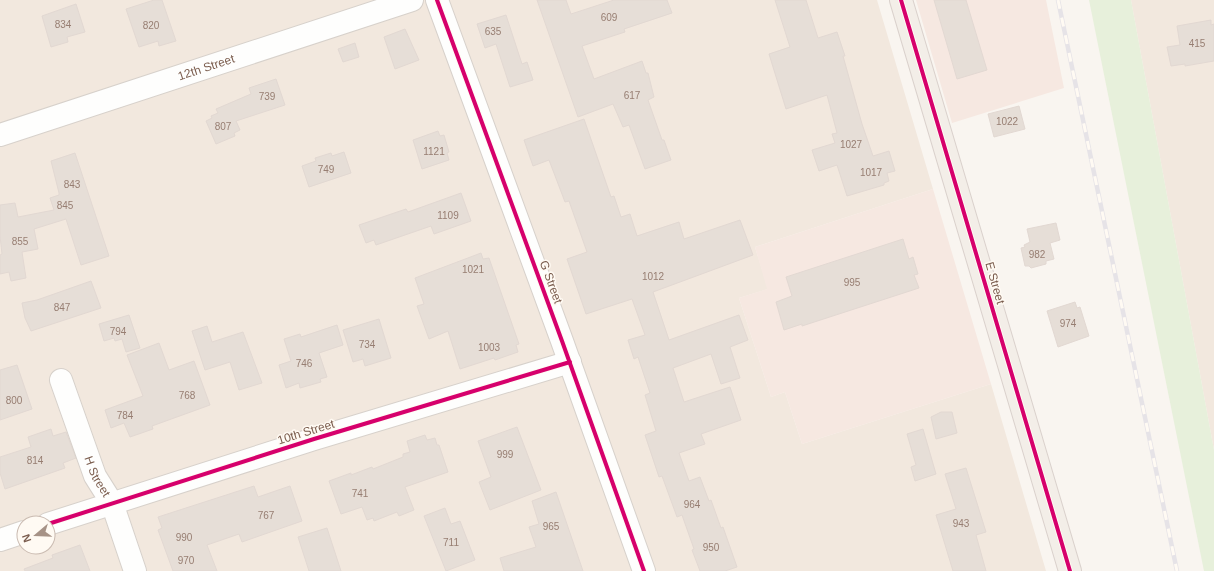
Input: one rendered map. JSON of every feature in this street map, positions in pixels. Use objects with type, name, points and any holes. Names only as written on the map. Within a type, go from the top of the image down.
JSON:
[{"type":"main road","name":"E Street","points":[[901,0],[1070,571]]},
{"type":"street","name":"12th Street","points":[[0,135],[412,0]]},
{"type":"street","name":"G Street","points":[[437,0],[570,362],[644,571]]},
{"type":"street","name":"10th Street","points":[[56,521],[314,439],[570,362]]},
{"type":"street","name":"H Street","points":[[62,380],[95,476],[112,503],[135,571]]},
{"type":"street","points":[[0,540],[16,535]]},
{"type":"shaded area","points":[[0,0],[877,0],[933,189],[755,247],[768,289],[739,298],[771,397],[785,392],[802,444],[991,384],[1046,571],[0,571]]},
{"type":"shaded area","points":[[916,0],[1046,0],[1064,88],[952,123]]},
{"type":"shaded area","points":[[1131,0],[1214,0],[1214,450]]},
{"type":"shaded area","points":[[933,189],[991,384],[802,444],[785,392],[771,397],[739,298],[767,289],[755,247]]},
{"type":"green space","points":[[1089,0],[1131,0],[1214,450],[1214,571],[1204,571]]},
{"type":"building","points":[[154,0],[162,0],[176,41],[159,46],[158,41],[139,47],[126,9]]},
{"type":"building","points":[[537,0],[566,0],[571,14],[614,0],[667,0],[672,13],[624,29],[625,32],[582,46],[594,79],[642,61],[646,73],[648,73],[654,97],[648,100],[662,140],[664,140],[671,160],[645,169],[629,125],[623,127],[613,104],[578,117]]},
{"type":"building","points":[[775,0],[806,0],[818,38],[837,32],[845,56],[843,56],[862,124],[873,156],[889,151],[895,171],[887,173],[889,181],[884,183],[884,185],[847,196],[837,165],[819,171],[812,150],[835,143],[832,134],[837,133],[827,95],[786,109],[769,54],[790,47]]},
{"type":"building","points":[[934,0],[966,0],[987,70],[957,79]]},
{"type":"building","points":[[76,4],[85,32],[67,37],[68,42],[51,47],[42,16]]},
{"type":"building","points":[[506,15],[522,64],[527,62],[533,80],[510,87],[496,44],[485,48],[477,24]]},
{"type":"building","points":[[1211,20],[1211,25],[1214,24],[1214,61],[1185,66],[1185,64],[1171,66],[1167,47],[1180,45],[1177,26]]},
{"type":"building","points":[[405,29],[419,60],[395,69],[384,37]]},
{"type":"building","points":[[355,43],[359,57],[343,62],[338,49]]},
{"type":"building","points":[[276,79],[285,105],[236,121],[240,130],[234,133],[235,136],[216,144],[206,121],[212,118],[211,116],[218,113],[216,109],[251,94],[249,88]]},
{"type":"building","points":[[1019,106],[1025,129],[994,137],[988,114]]},
{"type":"building","points":[[584,119],[611,197],[614,196],[621,217],[630,214],[637,236],[679,222],[684,239],[740,220],[753,255],[653,292],[669,340],[739,315],[748,340],[730,347],[740,378],[721,384],[711,354],[673,368],[684,402],[730,387],[741,420],[701,434],[705,444],[679,453],[689,481],[700,477],[709,501],[711,500],[721,528],[723,527],[737,567],[725,571],[700,571],[682,515],[677,517],[662,476],[659,477],[645,435],[656,431],[645,395],[650,393],[638,357],[634,359],[628,340],[645,335],[632,299],[586,314],[567,259],[587,252],[569,201],[565,202],[549,160],[533,166],[524,140]]},
{"type":"building","points":[[438,131],[440,136],[444,135],[449,152],[447,153],[449,160],[422,169],[413,140]]},
{"type":"building","points":[[344,152],[351,173],[309,187],[302,166],[316,161],[315,158],[331,153],[332,156]]},
{"type":"building","points":[[75,153],[109,256],[81,265],[66,219],[34,229],[38,249],[22,252],[26,278],[11,281],[9,272],[0,274],[0,255],[2,254],[0,236],[0,205],[15,203],[18,217],[54,210],[50,198],[59,195],[59,193],[51,161]]},
{"type":"building","points":[[461,193],[471,221],[434,234],[431,226],[376,245],[374,240],[366,243],[359,225],[406,209],[408,212]]},
{"type":"building","points":[[1056,223],[1060,240],[1050,243],[1054,259],[1046,261],[1046,264],[1031,268],[1029,266],[1025,266],[1021,248],[1025,247],[1024,245],[1030,242],[1027,229]]},
{"type":"building","points":[[903,239],[909,259],[913,257],[918,274],[914,275],[919,288],[802,326],[802,324],[784,330],[776,302],[792,296],[786,277]]},
{"type":"building","points":[[481,253],[483,259],[489,258],[519,344],[516,345],[518,352],[495,360],[494,358],[460,369],[448,331],[429,339],[417,306],[424,304],[415,278]]},
{"type":"building","points":[[91,281],[101,308],[31,331],[25,318],[22,303],[37,300]]},
{"type":"building","points":[[1075,302],[1077,308],[1080,307],[1089,336],[1058,347],[1047,311]]},
{"type":"building","points":[[129,315],[140,348],[126,352],[122,339],[115,341],[114,338],[104,341],[99,324]]},
{"type":"building","points":[[379,319],[391,358],[365,366],[363,359],[353,362],[343,330]]},
{"type":"building","points":[[337,325],[343,345],[319,353],[327,377],[320,379],[321,382],[300,388],[299,383],[286,388],[279,365],[291,361],[284,339],[300,334],[301,337]]},
{"type":"building","points":[[207,326],[212,342],[243,332],[262,383],[239,390],[230,362],[205,370],[192,331]]},
{"type":"building","points":[[159,343],[169,370],[194,361],[210,405],[152,426],[153,429],[130,437],[124,423],[111,428],[105,410],[143,396],[127,355]]},
{"type":"building","points":[[17,365],[32,409],[0,420],[0,370]]},
{"type":"building","points":[[941,412],[952,412],[957,433],[936,439],[931,417]]},
{"type":"building","points":[[517,427],[541,490],[490,510],[479,482],[491,477],[478,441]]},
{"type":"building","points":[[51,429],[53,436],[66,432],[76,458],[63,463],[65,468],[5,489],[0,473],[0,457],[31,447],[28,437]]},
{"type":"building","points":[[923,429],[936,474],[915,481],[911,467],[916,465],[907,434]]},
{"type":"building","points":[[425,435],[427,440],[435,438],[437,445],[439,445],[448,472],[405,487],[414,510],[399,516],[397,512],[374,521],[373,518],[367,520],[362,507],[341,514],[329,481],[372,467],[373,469],[403,457],[403,454],[410,452],[407,441]]},
{"type":"building","points":[[966,468],[986,532],[976,535],[986,571],[953,571],[936,515],[956,509],[945,474]]},
{"type":"building","points":[[254,486],[258,497],[290,486],[302,521],[242,542],[239,534],[207,545],[217,571],[173,571],[158,530],[162,528],[158,517]]},
{"type":"building","points":[[556,492],[583,571],[504,571],[500,558],[536,547],[529,527],[539,524],[532,501]]},
{"type":"building","points":[[445,508],[451,524],[460,521],[475,560],[446,571],[424,516]]},
{"type":"building","points":[[327,528],[341,571],[309,571],[298,537]]},
{"type":"building","points":[[80,545],[90,571],[25,571],[24,569],[53,558],[52,555],[56,555],[56,554]]},
{"type":"railway","points":[[1058,0],[1177,571]]},
{"type":"cycle path","points":[[437,0],[562,341],[644,571]]},
{"type":"cycle path","points":[[901,0],[1070,571]]},
{"type":"cycle path","points":[[56,521],[314,439],[570,362]]}]
